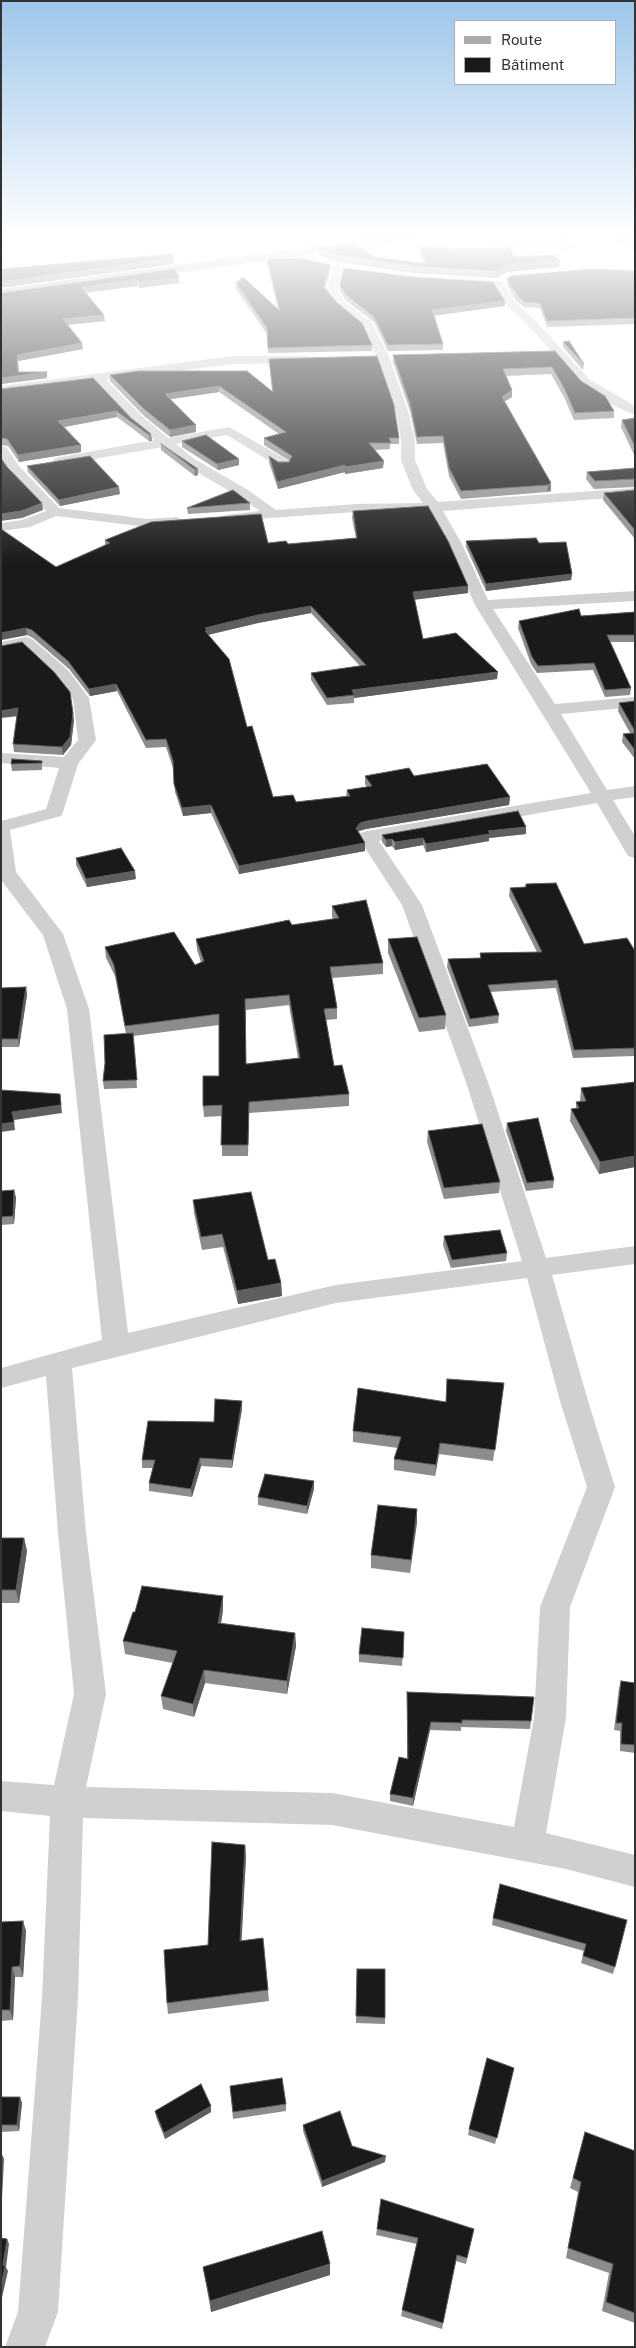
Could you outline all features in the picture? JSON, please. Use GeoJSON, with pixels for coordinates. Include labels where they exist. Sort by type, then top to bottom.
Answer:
{"type":"FeatureCollection","features":[{"type":"Feature","properties":{"kind":"street"},"geometry":{"type":"LineString","coordinates":[[377,345],[402,411],[408,440],[408,460],[420,490],[434,507],[467,566],[483,605],[550,710],[635,852]]}},
{"type":"Feature","properties":{"kind":"street"},"geometry":{"type":"LineString","coordinates":[[552,345],[586,383],[612,400],[635,411]]}},
{"type":"Feature","properties":{"kind":"street"},"geometry":{"type":"LineString","coordinates":[[540,353],[559,352]]}},
{"type":"Feature","properties":{"kind":"street"},"geometry":{"type":"LineString","coordinates":[[1,390],[233,360],[313,358]]}},
{"type":"Feature","properties":{"kind":"street"},"geometry":{"type":"LineString","coordinates":[[96,377],[138,420],[188,461],[243,493],[274,515]]}},
{"type":"Feature","properties":{"kind":"street"},"geometry":{"type":"LineString","coordinates":[[612,400],[635,398]]}},
{"type":"Feature","properties":{"kind":"street"},"geometry":{"type":"LineString","coordinates":[[14,469],[167,444],[229,431],[284,464]]}},
{"type":"Feature","properties":{"kind":"street"},"geometry":{"type":"LineString","coordinates":[[1,450],[14,469],[55,512]]}},
{"type":"Feature","properties":{"kind":"street"},"geometry":{"type":"LineString","coordinates":[[215,519],[356,508],[434,507],[635,492]]}},
{"type":"Feature","properties":{"kind":"street"},"geometry":{"type":"LineString","coordinates":[[1,527],[25,524],[55,512],[147,523],[196,520]]}},
{"type":"Feature","properties":{"kind":"street"},"geometry":{"type":"LineString","coordinates":[[483,605],[635,596]]}},
{"type":"Feature","properties":{"kind":"street"},"geometry":{"type":"LineString","coordinates":[[1,646],[26,642],[62,674],[81,698],[87,740],[69,763],[54,812],[1,829],[6,873],[53,934],[78,1009],[116,1346]]}},
{"type":"Feature","properties":{"kind":"street"},"geometry":{"type":"LineString","coordinates":[[550,710],[635,702]]}},
{"type":"Feature","properties":{"kind":"street"},"geometry":{"type":"LineString","coordinates":[[1,758],[69,763]]}},
{"type":"Feature","properties":{"kind":"street"},"geometry":{"type":"LineString","coordinates":[[527,1845],[550,1718],[555,1607],[600,1487],[537,1267],[478,1085],[412,905],[367,837],[635,791]]}},
{"type":"Feature","properties":{"kind":"street"},"geometry":{"type":"LineString","coordinates":[[1,1378],[116,1346],[336,1294],[635,1255]]}},
{"type":"Feature","properties":{"kind":"street"},"geometry":{"type":"LineString","coordinates":[[25,2347],[38,2312],[60,1998],[66,1802],[90,1694],[72,1532],[58,1362]]}},
{"type":"Feature","properties":{"kind":"street"},"geometry":{"type":"LineString","coordinates":[[1,1796],[66,1802],[332,1809],[566,1852],[635,1872]]}},
{"type":"Feature","properties":{"kind":"building"},"geometry":{"type":"Polygon","coordinates":[[[1,345],[73,345],[17,355],[18,372],[47,372],[1,378],[1,345]]]}},
{"type":"Feature","properties":{"kind":"building"},"geometry":{"type":"Polygon","coordinates":[[[268,345],[372,345],[268,348],[268,345]]]}},
{"type":"Feature","properties":{"kind":"building"},"geometry":{"type":"Polygon","coordinates":[[[565,345],[571,345],[584,364],[565,345]]]}},
{"type":"Feature","properties":{"kind":"building"},"geometry":{"type":"Polygon","coordinates":[[[555,351],[581,381],[605,396],[614,411],[575,413],[552,367],[503,369],[512,390],[502,397],[551,483],[548,485],[461,491],[449,468],[443,436],[417,437],[410,404],[393,355],[555,351]]]}},
{"type":"Feature","properties":{"kind":"building"},"geometry":{"type":"Polygon","coordinates":[[[377,356],[394,405],[399,438],[389,438],[391,443],[369,443],[384,461],[345,467],[345,465],[277,482],[269,456],[278,462],[289,462],[292,456],[264,438],[286,432],[219,386],[165,394],[196,425],[170,430],[144,409],[110,375],[139,371],[247,371],[273,392],[269,359],[377,356]]]}},
{"type":"Feature","properties":{"kind":"building"},"geometry":{"type":"Polygon","coordinates":[[[93,378],[131,418],[151,434],[149,435],[116,411],[58,421],[81,445],[18,455],[7,439],[1,438],[1,389],[93,378]]]}},
{"type":"Feature","properties":{"kind":"building"},"geometry":{"type":"Polygon","coordinates":[[[635,418],[635,447],[622,420],[635,418]]]}},
{"type":"Feature","properties":{"kind":"building"},"geometry":{"type":"Polygon","coordinates":[[[206,435],[239,459],[217,464],[182,441],[206,435]]]}},
{"type":"Feature","properties":{"kind":"building"},"geometry":{"type":"Polygon","coordinates":[[[161,444],[198,469],[194,469],[161,444]]]}},
{"type":"Feature","properties":{"kind":"building"},"geometry":{"type":"Polygon","coordinates":[[[90,456],[119,487],[59,500],[27,466],[90,456]]]}},
{"type":"Feature","properties":{"kind":"building"},"geometry":{"type":"Polygon","coordinates":[[[1,458],[7,467],[42,503],[21,511],[1,514],[1,458]]]}},
{"type":"Feature","properties":{"kind":"building"},"geometry":{"type":"Polygon","coordinates":[[[635,468],[635,479],[595,481],[587,472],[635,468]]]}},
{"type":"Feature","properties":{"kind":"building"},"geometry":{"type":"Polygon","coordinates":[[[233,490],[250,503],[187,508],[233,490]]]}},
{"type":"Feature","properties":{"kind":"building"},"geometry":{"type":"Polygon","coordinates":[[[635,490],[635,530],[604,493],[635,490]]]}},
{"type":"Feature","properties":{"kind":"building"},"geometry":{"type":"Polygon","coordinates":[[[428,506],[448,541],[468,586],[413,592],[423,639],[456,633],[498,672],[352,690],[354,695],[327,698],[311,673],[366,665],[311,606],[258,615],[205,628],[207,630],[205,631],[229,659],[247,727],[252,726],[273,797],[293,795],[296,802],[350,796],[347,790],[372,786],[365,776],[409,768],[414,776],[487,764],[510,797],[360,823],[356,828],[365,843],[239,866],[211,805],[182,808],[174,784],[173,761],[166,739],[146,740],[116,684],[89,689],[68,661],[32,630],[26,628],[1,633],[1,529],[56,567],[110,543],[105,540],[151,522],[261,514],[268,543],[286,541],[288,544],[357,538],[353,511],[428,506]]]}},
{"type":"Feature","properties":{"kind":"building"},"geometry":{"type":"Polygon","coordinates":[[[536,538],[539,543],[566,542],[572,574],[486,584],[466,541],[536,538]]]}},
{"type":"Feature","properties":{"kind":"building"},"geometry":{"type":"Polygon","coordinates":[[[579,609],[581,616],[635,612],[635,635],[607,635],[631,688],[605,690],[594,663],[538,666],[532,657],[519,621],[579,609]]]}},
{"type":"Feature","properties":{"kind":"building"},"geometry":{"type":"Polygon","coordinates":[[[22,642],[54,672],[70,692],[73,713],[70,737],[62,747],[13,744],[18,708],[1,711],[1,646],[22,642]]]}},
{"type":"Feature","properties":{"kind":"building"},"geometry":{"type":"Polygon","coordinates":[[[635,701],[635,731],[619,703],[635,701]]]}},
{"type":"Feature","properties":{"kind":"building"},"geometry":{"type":"Polygon","coordinates":[[[635,733],[635,750],[623,734],[635,733]]]}},
{"type":"Feature","properties":{"kind":"building"},"geometry":{"type":"Polygon","coordinates":[[[12,759],[42,761],[42,763],[11,764],[12,759]]]}},
{"type":"Feature","properties":{"kind":"building"},"geometry":{"type":"Polygon","coordinates":[[[518,811],[526,827],[488,831],[490,834],[426,844],[423,838],[395,842],[392,839],[386,840],[382,835],[518,811]]]}},
{"type":"Feature","properties":{"kind":"building"},"geometry":{"type":"Polygon","coordinates":[[[121,848],[135,871],[86,879],[76,858],[121,848]]]}},
{"type":"Feature","properties":{"kind":"building"},"geometry":{"type":"Polygon","coordinates":[[[556,883],[584,944],[627,938],[635,951],[635,1048],[574,1050],[557,980],[488,985],[499,1015],[470,1019],[448,959],[481,958],[480,953],[542,952],[510,888],[526,887],[526,884],[556,883]]]}},
{"type":"Feature","properties":{"kind":"building"},"geometry":{"type":"Polygon","coordinates":[[[366,900],[383,963],[330,967],[337,1008],[324,1009],[334,1066],[342,1065],[349,1094],[249,1102],[248,1145],[221,1145],[222,1105],[203,1106],[203,1076],[219,1076],[219,1014],[125,1026],[114,965],[105,947],[174,932],[195,965],[204,961],[196,939],[289,920],[292,925],[339,918],[332,906],[366,900]],[[289,995],[245,999],[246,1064],[300,1058],[289,995]]]}},
{"type":"Feature","properties":{"kind":"building"},"geometry":{"type":"Polygon","coordinates":[[[417,937],[446,1015],[419,1018],[388,939],[417,937]]]}},
{"type":"Feature","properties":{"kind":"building"},"geometry":{"type":"Polygon","coordinates":[[[26,987],[18,1039],[1,1039],[1,988],[26,987]]]}},
{"type":"Feature","properties":{"kind":"building"},"geometry":{"type":"Polygon","coordinates":[[[133,1033],[137,1080],[103,1081],[105,1063],[104,1035],[133,1033]]]}},
{"type":"Feature","properties":{"kind":"building"},"geometry":{"type":"Polygon","coordinates":[[[635,1082],[635,1156],[600,1162],[571,1109],[579,1108],[576,1102],[586,1101],[581,1088],[635,1082]]]}},
{"type":"Feature","properties":{"kind":"building"},"geometry":{"type":"Polygon","coordinates":[[[1,1090],[60,1094],[61,1105],[12,1112],[14,1122],[1,1124],[1,1090]]]}},
{"type":"Feature","properties":{"kind":"building"},"geometry":{"type":"Polygon","coordinates":[[[538,1118],[554,1180],[527,1183],[507,1123],[538,1118]]]}},
{"type":"Feature","properties":{"kind":"building"},"geometry":{"type":"Polygon","coordinates":[[[482,1124],[500,1182],[444,1188],[428,1131],[482,1124]]]}},
{"type":"Feature","properties":{"kind":"building"},"geometry":{"type":"Polygon","coordinates":[[[14,1190],[13,1216],[1,1217],[1,1191],[14,1190]]]}},
{"type":"Feature","properties":{"kind":"building"},"geometry":{"type":"Polygon","coordinates":[[[251,1192],[268,1260],[275,1259],[281,1283],[237,1291],[222,1234],[201,1237],[193,1200],[251,1192]]]}},
{"type":"Feature","properties":{"kind":"building"},"geometry":{"type":"Polygon","coordinates":[[[500,1230],[507,1253],[452,1260],[444,1236],[500,1230]]]}},
{"type":"Feature","properties":{"kind":"building"},"geometry":{"type":"Polygon","coordinates":[[[447,1379],[504,1383],[495,1450],[440,1443],[436,1465],[394,1459],[401,1437],[353,1431],[358,1388],[446,1402],[447,1379]]]}},
{"type":"Feature","properties":{"kind":"building"},"geometry":{"type":"Polygon","coordinates":[[[215,1399],[242,1401],[232,1460],[200,1458],[191,1489],[149,1483],[155,1460],[142,1460],[148,1421],[214,1422],[215,1399]]]}},
{"type":"Feature","properties":{"kind":"building"},"geometry":{"type":"Polygon","coordinates":[[[265,1474],[314,1481],[307,1506],[258,1497],[265,1474]]]}},
{"type":"Feature","properties":{"kind":"building"},"geometry":{"type":"Polygon","coordinates":[[[378,1505],[417,1509],[411,1560],[371,1555],[378,1505]]]}},
{"type":"Feature","properties":{"kind":"building"},"geometry":{"type":"Polygon","coordinates":[[[1,1538],[24,1538],[16,1590],[1,1590],[1,1538]]]}},
{"type":"Feature","properties":{"kind":"building"},"geometry":{"type":"Polygon","coordinates":[[[142,1586],[223,1596],[218,1623],[295,1633],[287,1681],[204,1670],[193,1704],[161,1696],[177,1651],[123,1641],[133,1612],[135,1612],[142,1586]]]}},
{"type":"Feature","properties":{"kind":"building"},"geometry":{"type":"Polygon","coordinates":[[[362,1628],[404,1632],[403,1658],[359,1654],[362,1628]]]}},
{"type":"Feature","properties":{"kind":"building"},"geometry":{"type":"Polygon","coordinates":[[[621,1681],[635,1683],[635,1745],[621,1744],[622,1723],[616,1723],[621,1681]]]}},
{"type":"Feature","properties":{"kind":"building"},"geometry":{"type":"Polygon","coordinates":[[[407,1692],[534,1697],[531,1721],[462,1720],[462,1723],[431,1722],[413,1798],[390,1794],[399,1757],[408,1759],[407,1692]]]}},
{"type":"Feature","properties":{"kind":"building"},"geometry":{"type":"Polygon","coordinates":[[[212,1842],[245,1845],[240,1941],[263,1938],[268,1990],[167,2003],[164,1950],[208,1945],[212,1842]]]}},
{"type":"Feature","properties":{"kind":"building"},"geometry":{"type":"Polygon","coordinates":[[[500,1884],[627,1920],[615,1967],[583,1956],[586,1944],[493,1918],[500,1884]]]}},
{"type":"Feature","properties":{"kind":"building"},"geometry":{"type":"Polygon","coordinates":[[[23,1921],[20,1966],[12,1967],[10,2010],[1,2010],[1,1922],[23,1921]]]}},
{"type":"Feature","properties":{"kind":"building"},"geometry":{"type":"Polygon","coordinates":[[[357,1969],[385,1969],[385,2018],[356,2016],[357,1969]]]}},
{"type":"Feature","properties":{"kind":"building"},"geometry":{"type":"Polygon","coordinates":[[[487,2058],[514,2068],[497,2138],[469,2129],[487,2058]]]}},
{"type":"Feature","properties":{"kind":"building"},"geometry":{"type":"Polygon","coordinates":[[[282,2078],[286,2104],[233,2112],[230,2086],[282,2078]]]}},
{"type":"Feature","properties":{"kind":"building"},"geometry":{"type":"Polygon","coordinates":[[[201,2084],[211,2106],[164,2133],[155,2111],[201,2084]]]}},
{"type":"Feature","properties":{"kind":"building"},"geometry":{"type":"Polygon","coordinates":[[[1,2097],[20,2097],[17,2125],[1,2125],[1,2097]]]}},
{"type":"Feature","properties":{"kind":"building"},"geometry":{"type":"Polygon","coordinates":[[[340,2111],[352,2146],[386,2156],[322,2181],[303,2125],[340,2111]]]}},
{"type":"Feature","properties":{"kind":"building"},"geometry":{"type":"Polygon","coordinates":[[[585,2132],[635,2151],[635,2313],[606,2302],[613,2264],[568,2248],[581,2182],[573,2178],[585,2132]]]}},
{"type":"Feature","properties":{"kind":"building"},"geometry":{"type":"Polygon","coordinates":[[[381,2199],[474,2229],[467,2258],[457,2255],[443,2323],[402,2310],[418,2238],[377,2229],[381,2199]]]}},
{"type":"Feature","properties":{"kind":"building"},"geometry":{"type":"Polygon","coordinates":[[[322,2231],[330,2264],[210,2301],[203,2267],[322,2231]]]}},
{"type":"Feature","properties":{"kind":"building"},"geometry":{"type":"Polygon","coordinates":[[[1,2238],[7,2239],[1,2286],[1,2238]]]}}]}
